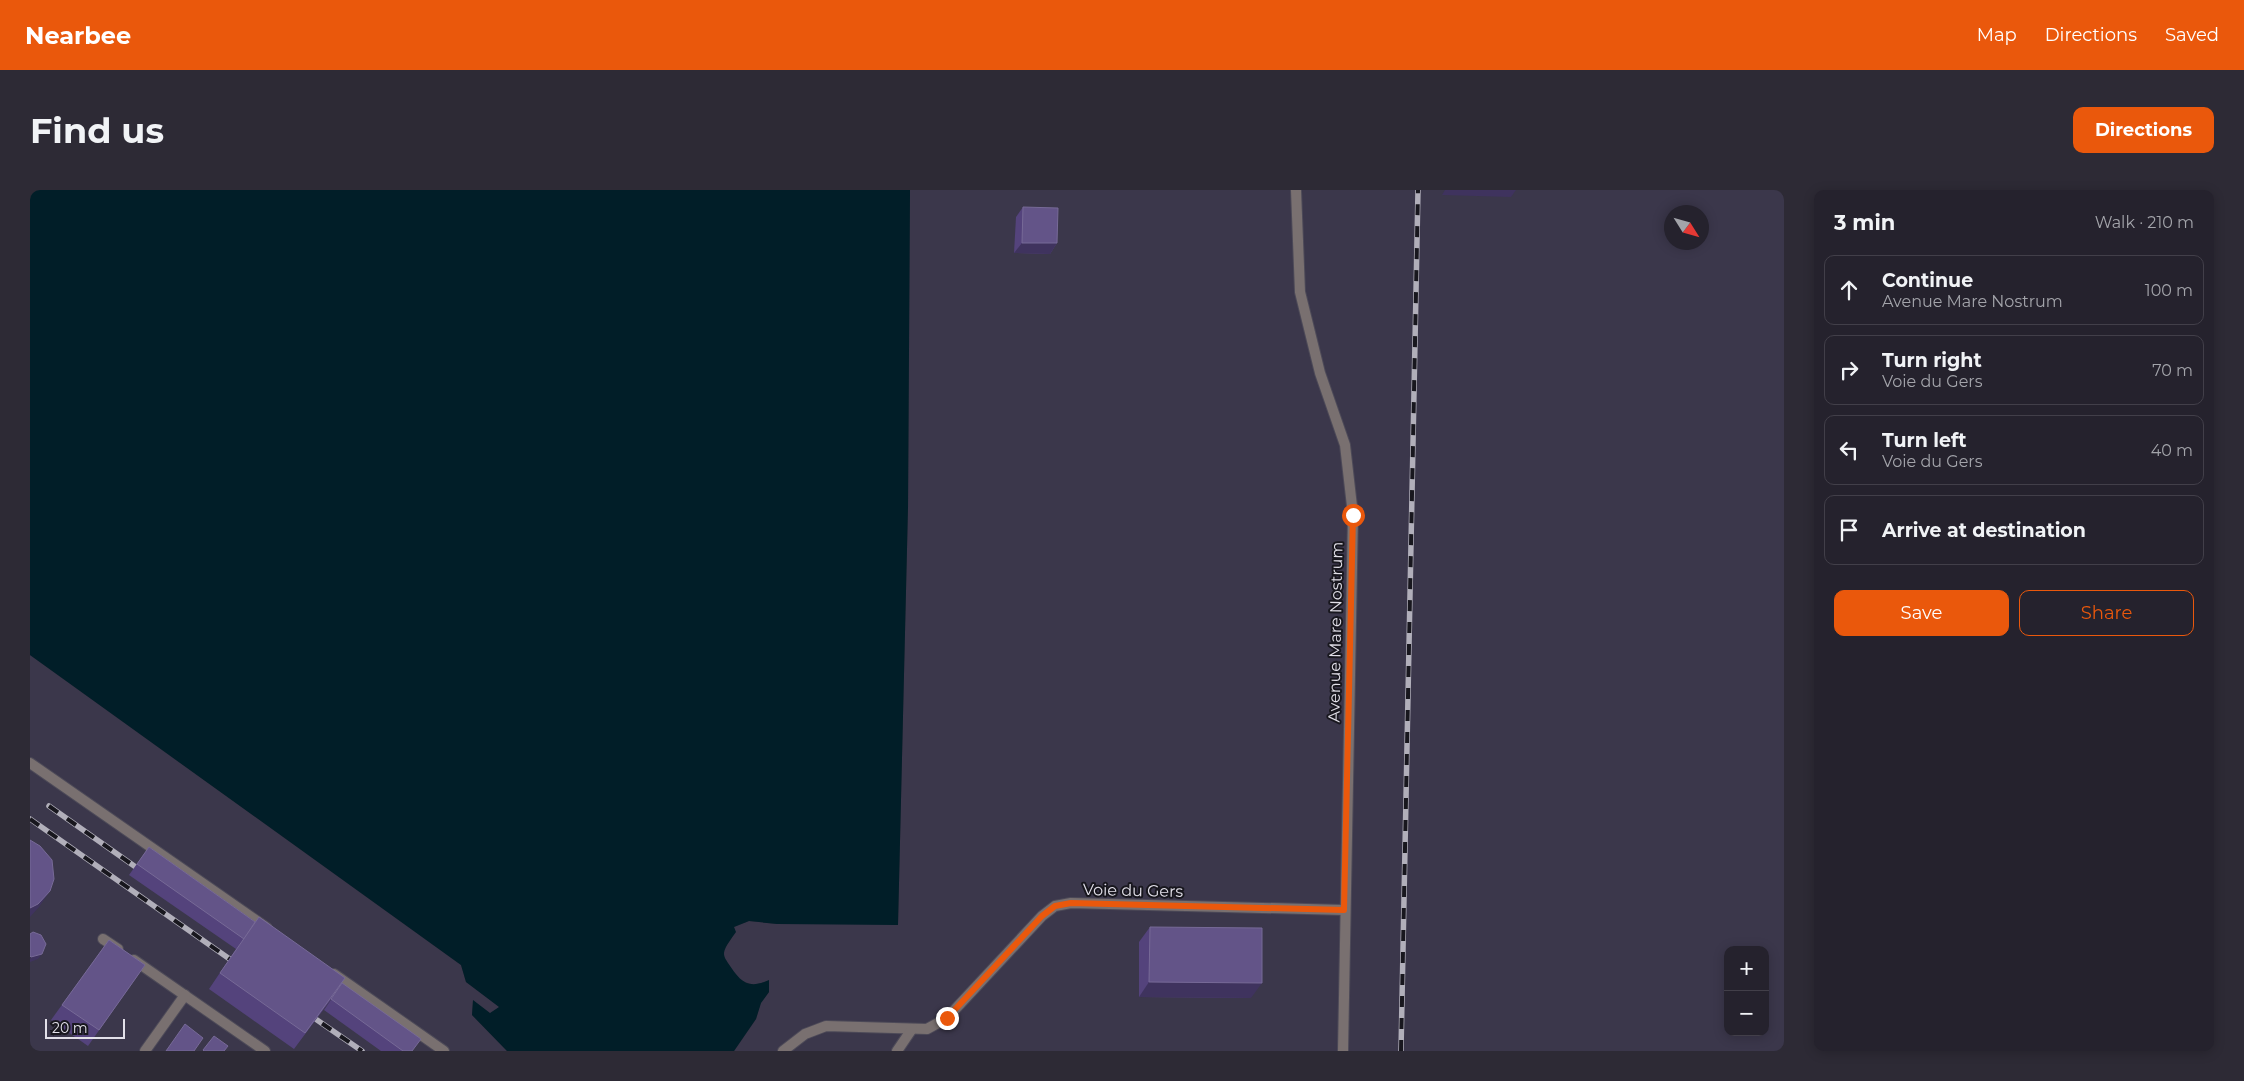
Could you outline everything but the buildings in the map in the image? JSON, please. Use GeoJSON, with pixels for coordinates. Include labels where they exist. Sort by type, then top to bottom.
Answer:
{"type":"FeatureCollection","features":[{"type":"Feature","properties":{"kind":"street","name":"Avenue Mare Nostrum"},"geometry":{"type":"LineString","coordinates":[[1296,190],[1300,292],[1320,373],[1345,445],[1353,515],[1342,1051]]}},
{"type":"Feature","properties":{"kind":"street"},"geometry":{"type":"LineString","coordinates":[[30,763],[274,932]]}},
{"type":"Feature","properties":{"kind":"street","name":"Voie du Gers"},"geometry":{"type":"LineString","coordinates":[[783,1051],[805,1034],[826,1026],[927,1029],[947,1018],[1042,916],[1055,906],[1071,903],[1344,910]]}},
{"type":"Feature","properties":{"kind":"street"},"geometry":{"type":"LineString","coordinates":[[102,939],[265,1051]]}},
{"type":"Feature","properties":{"kind":"street"},"geometry":{"type":"LineString","coordinates":[[322,966],[444,1051]]}},
{"type":"Feature","properties":{"kind":"street"},"geometry":{"type":"LineString","coordinates":[[145,1051],[184,995]]}},
{"type":"Feature","properties":{"kind":"street"},"geometry":{"type":"LineString","coordinates":[[897,1051],[912,1029]]}},
{"type":"Feature","properties":{"kind":"shaded area"},"geometry":{"type":"Polygon","coordinates":[[[910,190],[1784,190],[1784,1051],[734,1051],[756,1019],[761,1002],[769,992],[769,981],[754,985],[742,981],[736,977],[724,959],[724,950],[735,932],[734,927],[749,921],[777,924],[898,924],[908,507],[910,190]]]}},
{"type":"Feature","properties":{"kind":"shaded area"},"geometry":{"type":"Polygon","coordinates":[[[30,655],[461,965],[466,982],[500,1007],[490,1014],[473,1001],[472,1015],[507,1051],[30,1051],[30,655]]]}},
{"type":"Feature","properties":{"kind":"water"},"geometry":{"type":"Polygon","coordinates":[[[30,190],[910,190],[908,507],[898,925],[777,924],[749,921],[734,927],[736,932],[726,948],[725,958],[736,975],[745,982],[755,984],[769,980],[769,992],[761,1003],[756,1019],[734,1051],[507,1051],[472,1015],[473,1000],[490,1013],[499,1007],[466,982],[461,965],[30,655],[30,190]]]}},
{"type":"Feature","properties":{"kind":"railway"},"geometry":{"type":"LineString","coordinates":[[1401,1051],[1418,190]]}},
{"type":"Feature","properties":{"kind":"railway"},"geometry":{"type":"LineString","coordinates":[[49,806],[147,875]]}},
{"type":"Feature","properties":{"kind":"railway"},"geometry":{"type":"LineString","coordinates":[[30,819],[241,967]]}},
{"type":"Feature","properties":{"kind":"railway"},"geometry":{"type":"LineString","coordinates":[[304,1011],[362,1051]]}},
{"type":"Feature","properties":{"kind":"route"},"geometry":{"type":"LineString","coordinates":[[947,1018],[1042,916],[1055,906],[1071,903],[1344,910],[1353,515]]}}]}
